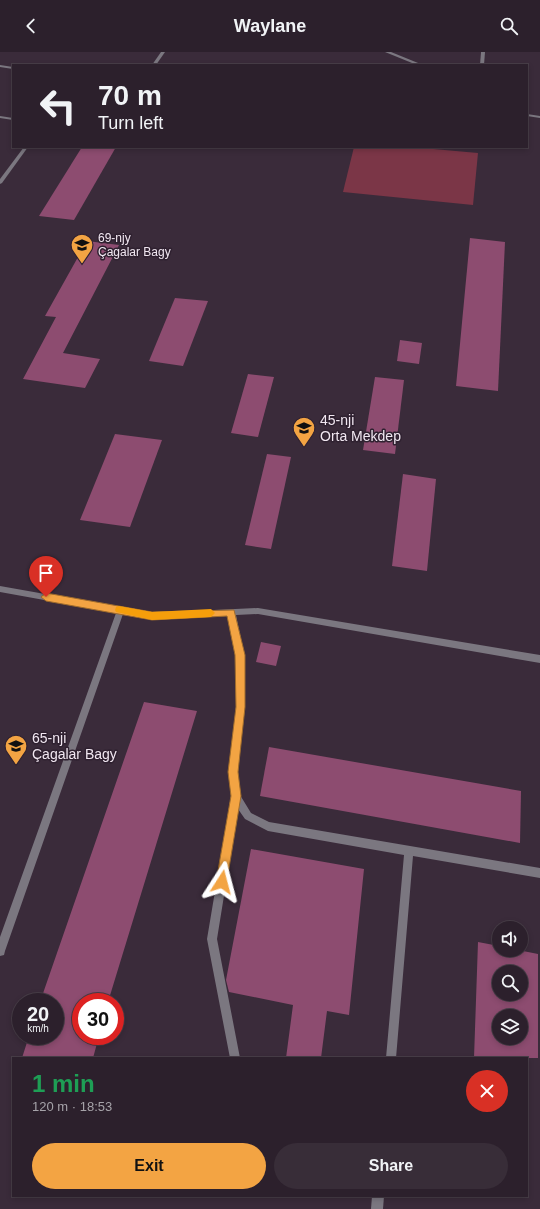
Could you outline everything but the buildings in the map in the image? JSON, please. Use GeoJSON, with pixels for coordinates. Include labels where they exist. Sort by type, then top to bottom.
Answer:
{"type":"FeatureCollection","features":[{"type":"Feature","properties":{"kind":"street"},"geometry":{"type":"LineString","coordinates":[[155,64],[163,52]]}},
{"type":"Feature","properties":{"kind":"street"},"geometry":{"type":"LineString","coordinates":[[387,52],[418,64]]}},
{"type":"Feature","properties":{"kind":"street"},"geometry":{"type":"LineString","coordinates":[[477,52],[483,52],[482,64]]}},
{"type":"Feature","properties":{"kind":"street"},"geometry":{"type":"LineString","coordinates":[[0,66],[12,68]]}},
{"type":"Feature","properties":{"kind":"street"},"geometry":{"type":"LineString","coordinates":[[528,115],[540,117]]}},
{"type":"Feature","properties":{"kind":"street"},"geometry":{"type":"LineString","coordinates":[[0,117],[12,119]]}},
{"type":"Feature","properties":{"kind":"street"},"geometry":{"type":"LineString","coordinates":[[0,182],[25,148]]}},
{"type":"Feature","properties":{"kind":"street"},"geometry":{"type":"LineString","coordinates":[[0,589],[152,616],[258,611],[540,659]]}},
{"type":"Feature","properties":{"kind":"street"},"geometry":{"type":"LineString","coordinates":[[0,951],[122,610]]}},
{"type":"Feature","properties":{"kind":"street"},"geometry":{"type":"LineString","coordinates":[[231,612],[240,655],[240,707],[233,772],[236,796],[212,939],[235,1057]]}},
{"type":"Feature","properties":{"kind":"street"},"geometry":{"type":"LineString","coordinates":[[236,796],[248,816],[268,826],[540,873]]}},
{"type":"Feature","properties":{"kind":"street"},"geometry":{"type":"LineString","coordinates":[[390,1057],[409,851]]}},
{"type":"Feature","properties":{"kind":"street"},"geometry":{"type":"LineString","coordinates":[[377,1209],[378,1197]]}},
{"type":"Feature","properties":{"kind":"shaded area"},"geometry":{"type":"Polygon","coordinates":[[[354,148],[422,148],[478,153],[473,205],[343,192],[354,148]]]}},
{"type":"Feature","properties":{"kind":"slow traffic"},"geometry":{"type":"LineString","coordinates":[[119,610],[152,616],[211,613]]}},
{"type":"Feature","properties":{"kind":"place","name":"69-njy Çagalar Bagy"},"geometry":{"type":"Point","coordinates":[82,264]}},
{"type":"Feature","properties":{"kind":"place","name":"45-nji Orta Mekdep"},"geometry":{"type":"Point","coordinates":[304,448]}},
{"type":"Feature","properties":{"kind":"place","name":"65-nji Çagalar Bagy"},"geometry":{"type":"Point","coordinates":[16,766]}},
{"type":"Feature","properties":{"kind":"route"},"geometry":{"type":"LineString","coordinates":[[46,597],[152,616],[231,612],[240,655],[240,707],[233,772],[236,796],[222,882]]}}]}
